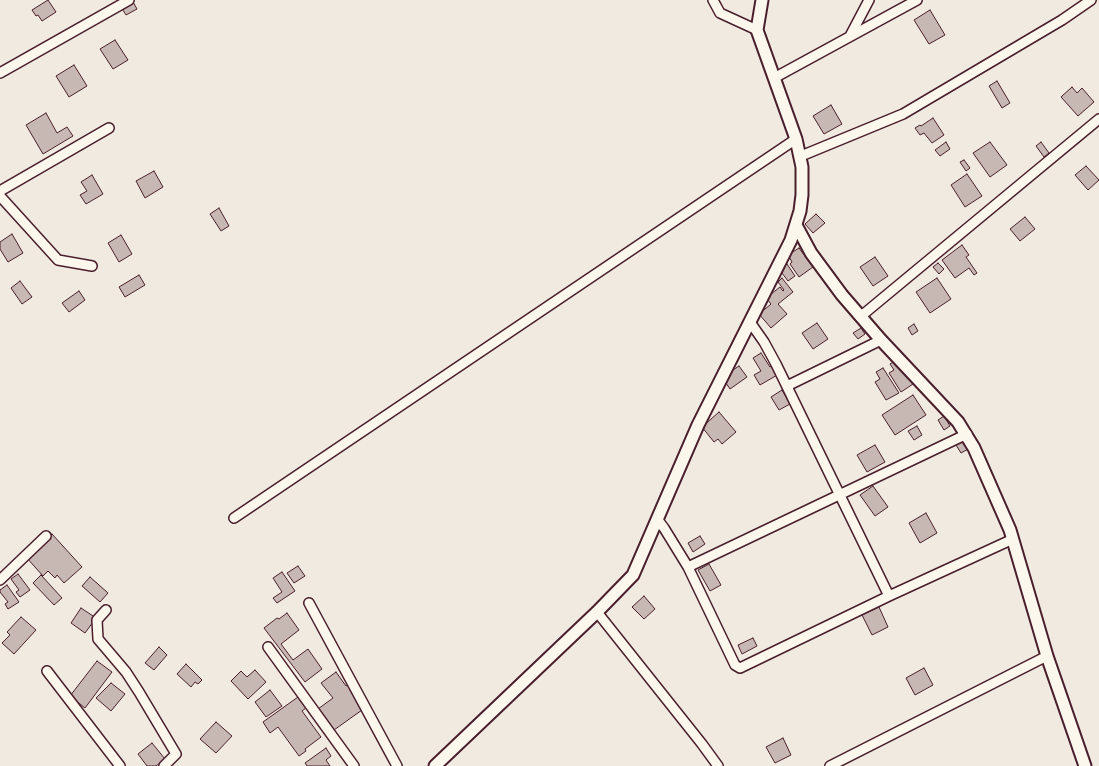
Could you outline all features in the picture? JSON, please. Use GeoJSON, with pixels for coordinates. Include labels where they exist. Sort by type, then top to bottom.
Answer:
{"type":"FeatureCollection","features":[{"type":"Feature","properties":{"kind":"street"},"geometry":{"type":"LineString","coordinates":[[0,73],[129,0]]}},
{"type":"Feature","properties":{"kind":"street"},"geometry":{"type":"LineString","coordinates":[[712,0],[720,12],[757,30]]}},
{"type":"Feature","properties":{"kind":"street"},"geometry":{"type":"LineString","coordinates":[[435,766],[633,575],[698,425],[785,254],[796,226],[802,195],[801,156],[757,30],[762,0]]}},
{"type":"Feature","properties":{"kind":"street"},"geometry":{"type":"LineString","coordinates":[[850,36],[869,0]]}},
{"type":"Feature","properties":{"kind":"street"},"geometry":{"type":"LineString","coordinates":[[774,78],[917,0]]}},
{"type":"Feature","properties":{"kind":"street"},"geometry":{"type":"LineString","coordinates":[[801,156],[903,114],[1062,20],[1091,0]]}},
{"type":"Feature","properties":{"kind":"street"},"geometry":{"type":"LineString","coordinates":[[860,317],[1099,119]]}},
{"type":"Feature","properties":{"kind":"street"},"geometry":{"type":"LineString","coordinates":[[0,191],[109,128]]}},
{"type":"Feature","properties":{"kind":"street"},"geometry":{"type":"LineString","coordinates":[[234,518],[796,139]]}},
{"type":"Feature","properties":{"kind":"street"},"geometry":{"type":"LineString","coordinates":[[0,196],[58,260],[92,266]]}},
{"type":"Feature","properties":{"kind":"street"},"geometry":{"type":"LineString","coordinates":[[796,226],[819,264],[842,295],[881,340],[948,411],[966,434],[981,462],[1013,539],[1047,656],[1085,766]]}},
{"type":"Feature","properties":{"kind":"street"},"geometry":{"type":"LineString","coordinates":[[750,322],[770,353],[787,386],[889,596]]}},
{"type":"Feature","properties":{"kind":"street"},"geometry":{"type":"LineString","coordinates":[[787,386],[881,340]]}},
{"type":"Feature","properties":{"kind":"street"},"geometry":{"type":"LineString","coordinates":[[688,567],[966,434]]}},
{"type":"Feature","properties":{"kind":"street"},"geometry":{"type":"LineString","coordinates":[[658,520],[670,536],[688,567],[735,666],[740,668],[1013,539]]}},
{"type":"Feature","properties":{"kind":"street"},"geometry":{"type":"LineString","coordinates":[[0,580],[46,536]]}},
{"type":"Feature","properties":{"kind":"street"},"geometry":{"type":"LineString","coordinates":[[310,603],[397,766]]}},
{"type":"Feature","properties":{"kind":"street"},"geometry":{"type":"LineString","coordinates":[[106,610],[98,620],[98,639],[126,672],[176,754],[164,766]]}},
{"type":"Feature","properties":{"kind":"street"},"geometry":{"type":"LineString","coordinates":[[596,612],[718,766]]}},
{"type":"Feature","properties":{"kind":"street"},"geometry":{"type":"LineString","coordinates":[[268,647],[354,766]]}},
{"type":"Feature","properties":{"kind":"street"},"geometry":{"type":"LineString","coordinates":[[830,766],[1047,656]]}},
{"type":"Feature","properties":{"kind":"street"},"geometry":{"type":"LineString","coordinates":[[47,671],[120,766]]}},
{"type":"Feature","properties":{"kind":"building"},"geometry":{"type":"Polygon","coordinates":[[[48,0],[56,12],[42,21],[32,10],[48,0]]]}},
{"type":"Feature","properties":{"kind":"building"},"geometry":{"type":"Polygon","coordinates":[[[132,0],[137,9],[126,15],[121,7],[132,0]]]}},
{"type":"Feature","properties":{"kind":"building"},"geometry":{"type":"Polygon","coordinates":[[[930,10],[945,35],[929,44],[914,20],[930,10]]]}},
{"type":"Feature","properties":{"kind":"building"},"geometry":{"type":"Polygon","coordinates":[[[115,40],[128,60],[113,69],[100,49],[115,40]]]}},
{"type":"Feature","properties":{"kind":"building"},"geometry":{"type":"Polygon","coordinates":[[[74,65],[87,86],[69,97],[56,76],[74,65]]]}},
{"type":"Feature","properties":{"kind":"building"},"geometry":{"type":"Polygon","coordinates":[[[997,81],[1010,103],[1002,108],[989,86],[997,81]]]}},
{"type":"Feature","properties":{"kind":"building"},"geometry":{"type":"Polygon","coordinates":[[[1072,87],[1077,93],[1082,88],[1094,102],[1078,116],[1061,97],[1072,87]]]}},
{"type":"Feature","properties":{"kind":"building"},"geometry":{"type":"Polygon","coordinates":[[[831,105],[842,124],[824,134],[813,116],[831,105]]]}},
{"type":"Feature","properties":{"kind":"building"},"geometry":{"type":"Polygon","coordinates":[[[46,113],[57,133],[67,127],[73,136],[43,154],[26,125],[46,113]]]}},
{"type":"Feature","properties":{"kind":"building"},"geometry":{"type":"Polygon","coordinates":[[[933,118],[944,135],[932,143],[924,133],[920,135],[915,128],[933,118]]]}},
{"type":"Feature","properties":{"kind":"building"},"geometry":{"type":"Polygon","coordinates":[[[946,142],[950,149],[940,156],[935,150],[946,142]]]}},
{"type":"Feature","properties":{"kind":"building"},"geometry":{"type":"Polygon","coordinates":[[[990,142],[1007,165],[990,177],[973,153],[990,142]]]}},
{"type":"Feature","properties":{"kind":"building"},"geometry":{"type":"Polygon","coordinates":[[[1041,142],[1049,153],[1044,157],[1036,146],[1041,142]]]}},
{"type":"Feature","properties":{"kind":"building"},"geometry":{"type":"Polygon","coordinates":[[[964,160],[970,168],[966,171],[960,162],[964,160]]]}},
{"type":"Feature","properties":{"kind":"building"},"geometry":{"type":"Polygon","coordinates":[[[1086,166],[1099,180],[1088,190],[1075,175],[1086,166]]]}},
{"type":"Feature","properties":{"kind":"building"},"geometry":{"type":"Polygon","coordinates":[[[154,171],[163,187],[145,198],[136,181],[154,171]]]}},
{"type":"Feature","properties":{"kind":"building"},"geometry":{"type":"Polygon","coordinates":[[[967,174],[982,196],[965,207],[951,185],[967,174]]]}},
{"type":"Feature","properties":{"kind":"building"},"geometry":{"type":"Polygon","coordinates":[[[92,175],[103,194],[86,204],[80,195],[87,191],[81,182],[92,175]]]}},
{"type":"Feature","properties":{"kind":"building"},"geometry":{"type":"Polygon","coordinates":[[[219,208],[229,226],[221,231],[210,214],[219,208]]]}},
{"type":"Feature","properties":{"kind":"building"},"geometry":{"type":"Polygon","coordinates":[[[816,214],[825,223],[813,233],[805,224],[816,214]]]}},
{"type":"Feature","properties":{"kind":"building"},"geometry":{"type":"Polygon","coordinates":[[[1025,217],[1035,229],[1020,241],[1010,229],[1025,217]]]}},
{"type":"Feature","properties":{"kind":"building"},"geometry":{"type":"Polygon","coordinates":[[[12,234],[23,253],[8,262],[0,249],[0,242],[12,234]]]}},
{"type":"Feature","properties":{"kind":"building"},"geometry":{"type":"Polygon","coordinates":[[[121,235],[132,254],[119,262],[108,243],[121,235]]]}},
{"type":"Feature","properties":{"kind":"building"},"geometry":{"type":"Polygon","coordinates":[[[962,245],[969,255],[966,257],[977,273],[974,275],[969,268],[955,278],[942,260],[962,245]]]}},
{"type":"Feature","properties":{"kind":"building"},"geometry":{"type":"Polygon","coordinates":[[[799,248],[813,267],[799,277],[790,264],[792,262],[788,255],[799,248]]]}},
{"type":"Feature","properties":{"kind":"building"},"geometry":{"type":"Polygon","coordinates":[[[875,257],[888,276],[873,286],[860,267],[875,257]]]}},
{"type":"Feature","properties":{"kind":"building"},"geometry":{"type":"Polygon","coordinates":[[[938,263],[944,269],[939,274],[933,267],[938,263]]]}},
{"type":"Feature","properties":{"kind":"building"},"geometry":{"type":"Polygon","coordinates":[[[787,264],[795,276],[788,281],[779,269],[787,264]]]}},
{"type":"Feature","properties":{"kind":"building"},"geometry":{"type":"Polygon","coordinates":[[[139,275],[145,285],[125,297],[119,287],[139,275]]]}},
{"type":"Feature","properties":{"kind":"building"},"geometry":{"type":"Polygon","coordinates":[[[782,278],[793,292],[778,304],[787,314],[771,328],[759,314],[771,304],[766,298],[780,287],[784,290],[778,282],[782,278]]]}},
{"type":"Feature","properties":{"kind":"building"},"geometry":{"type":"Polygon","coordinates":[[[937,278],[951,299],[930,313],[916,292],[937,278]]]}},
{"type":"Feature","properties":{"kind":"building"},"geometry":{"type":"Polygon","coordinates":[[[20,281],[32,297],[22,304],[11,288],[20,281]]]}},
{"type":"Feature","properties":{"kind":"building"},"geometry":{"type":"Polygon","coordinates":[[[79,291],[85,300],[69,312],[62,303],[79,291]]]}},
{"type":"Feature","properties":{"kind":"building"},"geometry":{"type":"Polygon","coordinates":[[[817,323],[828,339],[813,349],[802,333],[817,323]]]}},
{"type":"Feature","properties":{"kind":"building"},"geometry":{"type":"Polygon","coordinates":[[[914,324],[918,331],[912,335],[908,328],[914,324]]]}},
{"type":"Feature","properties":{"kind":"building"},"geometry":{"type":"Polygon","coordinates":[[[861,328],[865,334],[858,339],[853,333],[861,328]]]}},
{"type":"Feature","properties":{"kind":"building"},"geometry":{"type":"Polygon","coordinates":[[[761,353],[770,367],[773,365],[779,374],[760,385],[754,375],[761,371],[753,358],[761,353]]]}},
{"type":"Feature","properties":{"kind":"building"},"geometry":{"type":"Polygon","coordinates":[[[898,359],[913,384],[901,392],[889,373],[894,370],[890,364],[898,359]]]}},
{"type":"Feature","properties":{"kind":"building"},"geometry":{"type":"Polygon","coordinates":[[[739,366],[747,377],[730,389],[722,377],[739,366]]]}},
{"type":"Feature","properties":{"kind":"building"},"geometry":{"type":"Polygon","coordinates":[[[883,368],[899,393],[886,400],[875,382],[880,379],[876,372],[883,368]]]}},
{"type":"Feature","properties":{"kind":"building"},"geometry":{"type":"Polygon","coordinates":[[[782,390],[790,404],[779,410],[771,397],[782,390]]]}},
{"type":"Feature","properties":{"kind":"building"},"geometry":{"type":"Polygon","coordinates":[[[913,395],[926,415],[895,435],[882,415],[913,395]]]}},
{"type":"Feature","properties":{"kind":"building"},"geometry":{"type":"Polygon","coordinates":[[[719,412],[736,432],[722,444],[718,439],[714,442],[702,427],[719,412]]]}},
{"type":"Feature","properties":{"kind":"building"},"geometry":{"type":"Polygon","coordinates":[[[944,416],[950,426],[944,430],[938,420],[944,416]]]}},
{"type":"Feature","properties":{"kind":"building"},"geometry":{"type":"Polygon","coordinates":[[[917,426],[922,435],[914,440],[908,431],[917,426]]]}},
{"type":"Feature","properties":{"kind":"building"},"geometry":{"type":"Polygon","coordinates":[[[966,440],[970,448],[961,453],[956,445],[966,440]]]}},
{"type":"Feature","properties":{"kind":"building"},"geometry":{"type":"Polygon","coordinates":[[[875,445],[885,462],[867,472],[857,455],[875,445]]]}},
{"type":"Feature","properties":{"kind":"building"},"geometry":{"type":"Polygon","coordinates":[[[873,486],[888,507],[875,516],[860,495],[873,486]]]}},
{"type":"Feature","properties":{"kind":"building"},"geometry":{"type":"Polygon","coordinates":[[[926,513],[937,533],[920,543],[909,523],[926,513]]]}},
{"type":"Feature","properties":{"kind":"building"},"geometry":{"type":"Polygon","coordinates":[[[52,534],[82,567],[64,583],[57,575],[55,578],[48,571],[43,576],[26,557],[52,534]]]}},
{"type":"Feature","properties":{"kind":"building"},"geometry":{"type":"Polygon","coordinates":[[[700,536],[705,544],[693,552],[688,543],[700,536]]]}},
{"type":"Feature","properties":{"kind":"building"},"geometry":{"type":"Polygon","coordinates":[[[709,564],[721,585],[710,591],[698,570],[709,564]]]}},
{"type":"Feature","properties":{"kind":"building"},"geometry":{"type":"Polygon","coordinates":[[[298,566],[305,576],[294,583],[287,573],[298,566]]]}},
{"type":"Feature","properties":{"kind":"building"},"geometry":{"type":"Polygon","coordinates":[[[282,572],[295,591],[277,603],[273,598],[282,592],[273,578],[282,572]]]}},
{"type":"Feature","properties":{"kind":"building"},"geometry":{"type":"Polygon","coordinates":[[[18,574],[30,590],[20,597],[16,592],[19,590],[11,579],[18,574]]]}},
{"type":"Feature","properties":{"kind":"building"},"geometry":{"type":"Polygon","coordinates":[[[41,575],[62,598],[54,605],[33,583],[41,575]]]}},
{"type":"Feature","properties":{"kind":"building"},"geometry":{"type":"Polygon","coordinates":[[[90,577],[108,593],[100,602],[82,586],[90,577]]]}},
{"type":"Feature","properties":{"kind":"building"},"geometry":{"type":"Polygon","coordinates":[[[7,585],[19,602],[8,609],[5,604],[8,602],[0,592],[7,585]]]}},
{"type":"Feature","properties":{"kind":"building"},"geometry":{"type":"Polygon","coordinates":[[[644,596],[655,609],[644,619],[632,607],[644,596]]]}},
{"type":"Feature","properties":{"kind":"building"},"geometry":{"type":"Polygon","coordinates":[[[879,607],[888,627],[872,635],[862,615],[879,607]]]}},
{"type":"Feature","properties":{"kind":"building"},"geometry":{"type":"Polygon","coordinates":[[[81,608],[96,618],[85,633],[71,623],[81,608]]]}},
{"type":"Feature","properties":{"kind":"building"},"geometry":{"type":"Polygon","coordinates":[[[287,613],[299,630],[281,644],[293,660],[308,649],[322,669],[305,682],[264,628],[287,613]]]}},
{"type":"Feature","properties":{"kind":"building"},"geometry":{"type":"Polygon","coordinates":[[[21,617],[36,630],[14,654],[2,643],[10,635],[7,632],[21,617]]]}},
{"type":"Feature","properties":{"kind":"building"},"geometry":{"type":"Polygon","coordinates":[[[753,638],[757,646],[742,654],[738,645],[753,638]]]}},
{"type":"Feature","properties":{"kind":"building"},"geometry":{"type":"Polygon","coordinates":[[[159,647],[167,655],[154,670],[145,663],[159,647]]]}},
{"type":"Feature","properties":{"kind":"building"},"geometry":{"type":"Polygon","coordinates":[[[97,661],[112,672],[85,708],[70,696],[97,661]]]}},
{"type":"Feature","properties":{"kind":"building"},"geometry":{"type":"Polygon","coordinates":[[[186,664],[202,680],[198,684],[195,682],[191,687],[177,674],[186,664]]]}},
{"type":"Feature","properties":{"kind":"building"},"geometry":{"type":"Polygon","coordinates":[[[924,668],[933,685],[915,695],[906,678],[924,668]]]}},
{"type":"Feature","properties":{"kind":"building"},"geometry":{"type":"Polygon","coordinates":[[[255,670],[266,682],[248,699],[231,681],[241,671],[247,677],[255,670]]]}},
{"type":"Feature","properties":{"kind":"building"},"geometry":{"type":"Polygon","coordinates":[[[336,672],[346,686],[348,685],[362,710],[334,730],[318,709],[333,698],[321,683],[336,672]]]}},
{"type":"Feature","properties":{"kind":"building"},"geometry":{"type":"Polygon","coordinates":[[[111,683],[125,694],[111,711],[96,698],[111,683]]]}},
{"type":"Feature","properties":{"kind":"building"},"geometry":{"type":"Polygon","coordinates":[[[270,690],[282,706],[266,717],[255,702],[270,690]]]}},
{"type":"Feature","properties":{"kind":"building"},"geometry":{"type":"Polygon","coordinates":[[[298,697],[306,708],[302,711],[321,737],[299,756],[278,727],[270,733],[263,722],[298,697]]]}},
{"type":"Feature","properties":{"kind":"building"},"geometry":{"type":"Polygon","coordinates":[[[216,722],[232,736],[216,753],[200,739],[216,722]]]}},
{"type":"Feature","properties":{"kind":"building"},"geometry":{"type":"Polygon","coordinates":[[[783,738],[791,755],[775,763],[766,747],[783,738]]]}},
{"type":"Feature","properties":{"kind":"building"},"geometry":{"type":"Polygon","coordinates":[[[152,743],[165,759],[156,766],[147,766],[138,754],[152,743]]]}},
{"type":"Feature","properties":{"kind":"building"},"geometry":{"type":"Polygon","coordinates":[[[326,748],[331,756],[326,760],[330,766],[307,766],[305,763],[326,748]]]}}]}
